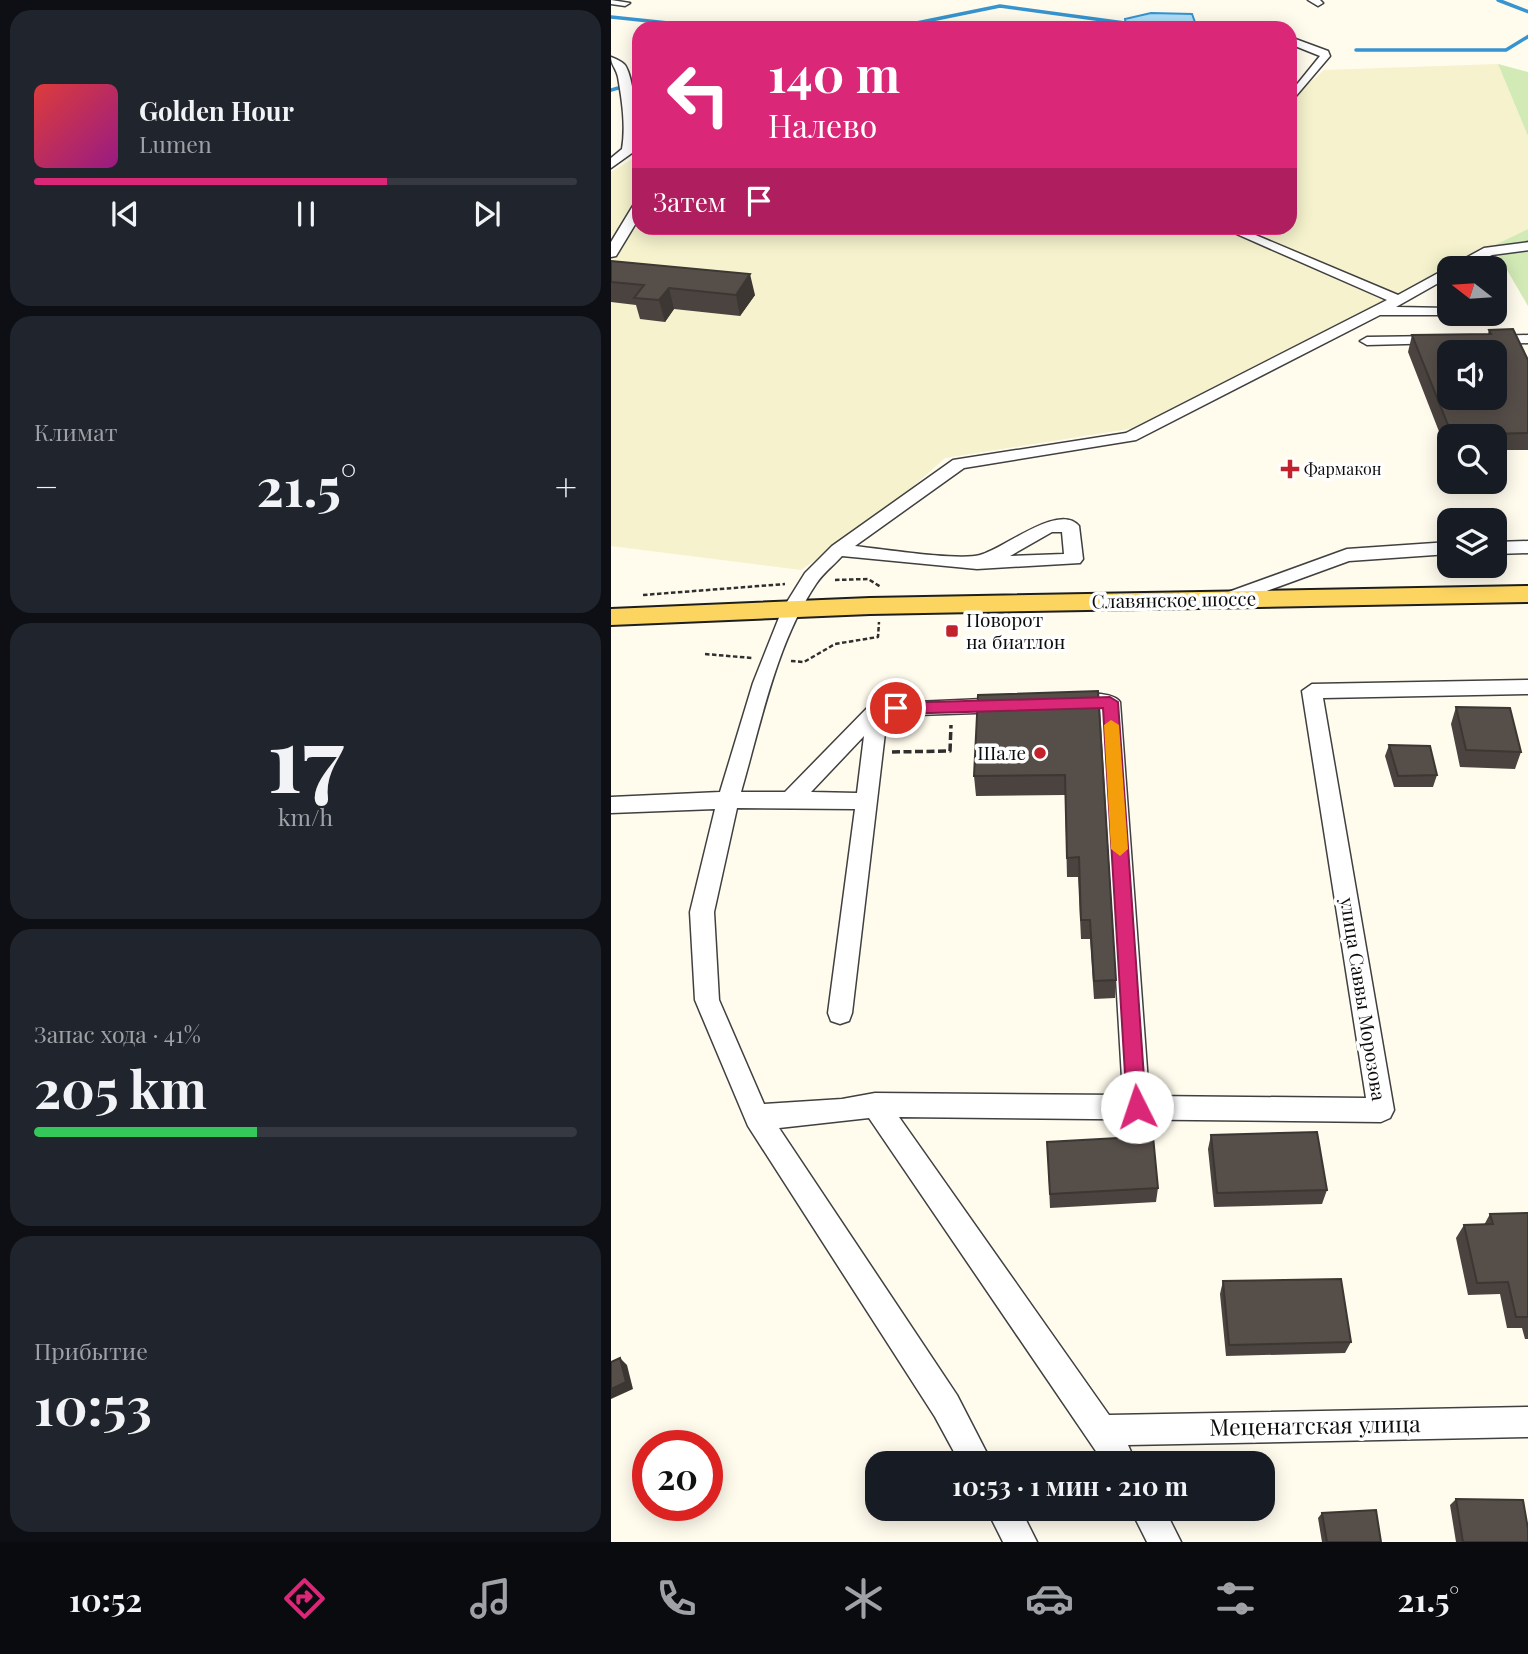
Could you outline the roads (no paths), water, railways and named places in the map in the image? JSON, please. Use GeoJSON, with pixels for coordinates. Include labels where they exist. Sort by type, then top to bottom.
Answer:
{"type":"FeatureCollection","features":[{"type":"Feature","properties":{"kind":"main road","name":"Славянское шоссе"},"geometry":{"type":"LineString","coordinates":[[611,617],[1227,599],[1528,594]]}},
{"type":"Feature","properties":{"kind":"street"},"geometry":{"type":"LineString","coordinates":[[611,1],[625,3]]}},
{"type":"Feature","properties":{"kind":"street"},"geometry":{"type":"LineString","coordinates":[[1297,43],[1324,53],[1325,56],[1297,91]]}},
{"type":"Feature","properties":{"kind":"street"},"geometry":{"type":"LineString","coordinates":[[611,61],[619,65],[623,73],[632,141]]}},
{"type":"Feature","properties":{"kind":"street"},"geometry":{"type":"LineString","coordinates":[[611,164],[632,150]]}},
{"type":"Feature","properties":{"kind":"street"},"geometry":{"type":"LineString","coordinates":[[611,253],[632,218]]}},
{"type":"Feature","properties":{"kind":"street"},"geometry":{"type":"LineString","coordinates":[[1246,235],[1399,300]]}},
{"type":"Feature","properties":{"kind":"street"},"geometry":{"type":"LineString","coordinates":[[1479,256],[1489,251],[1528,246]]}},
{"type":"Feature","properties":{"kind":"street"},"geometry":{"type":"LineString","coordinates":[[970,1451],[946,1406],[756,1117],[707,1000],[702,912],[728,800],[763,683],[791,610],[811,577],[838,550],[959,464],[1130,437],[1437,278]]}},
{"type":"Feature","properties":{"kind":"street"},"geometry":{"type":"LineString","coordinates":[[1377,311],[1437,312]]}},
{"type":"Feature","properties":{"kind":"street"},"geometry":{"type":"LineString","coordinates":[[1474,340],[1528,339]]}},
{"type":"Feature","properties":{"kind":"street"},"geometry":{"type":"LineString","coordinates":[[1367,341],[1437,340]]}},
{"type":"Feature","properties":{"kind":"street"},"geometry":{"type":"LineString","coordinates":[[838,550],[948,563],[977,563],[1074,559],[1070,526],[1048,526],[1012,549],[977,563]]}},
{"type":"Feature","properties":{"kind":"street"},"geometry":{"type":"LineString","coordinates":[[1507,548],[1528,547]]}},
{"type":"Feature","properties":{"kind":"street"},"geometry":{"type":"LineString","coordinates":[[1227,599],[1347,555],[1437,549]]}},
{"type":"Feature","properties":{"kind":"street","name":"улица Саввы Морозова"},"geometry":{"type":"LineString","coordinates":[[756,1117],[842,1111],[875,1105],[1381,1110],[1312,691],[1528,687]]}},
{"type":"Feature","properties":{"kind":"street"},"geometry":{"type":"LineString","coordinates":[[791,800],[878,709],[1110,702],[1137,1107]]}},
{"type":"Feature","properties":{"kind":"street"},"geometry":{"type":"LineString","coordinates":[[840,1013],[878,709]]}},
{"type":"Feature","properties":{"kind":"street"},"geometry":{"type":"LineString","coordinates":[[835,754],[873,752]]}},
{"type":"Feature","properties":{"kind":"street"},"geometry":{"type":"LineString","coordinates":[[611,805],[728,800],[867,800]]}},
{"type":"Feature","properties":{"kind":"street"},"geometry":{"type":"LineString","coordinates":[[875,1105],[1114,1451]]}},
{"type":"Feature","properties":{"kind":"street","name":"Меценатская улица"},"geometry":{"type":"LineString","coordinates":[[1102,1430],[1528,1422]]}},
{"type":"Feature","properties":{"kind":"street"},"geometry":{"type":"LineString","coordinates":[[1009,1521],[1021,1542]]}},
{"type":"Feature","properties":{"kind":"street"},"geometry":{"type":"LineString","coordinates":[[1153,1521],[1165,1542]]}},
{"type":"Feature","properties":{"kind":"water"},"geometry":{"type":"Polygon","coordinates":[[[1151,13],[1192,14],[1195,21],[1125,21],[1151,13]]]}},
{"type":"Feature","properties":{"kind":"waterway"},"geometry":{"type":"LineString","coordinates":[[1498,0],[1529,12]]}},
{"type":"Feature","properties":{"kind":"waterway"},"geometry":{"type":"LineString","coordinates":[[926,21],[1000,6],[1110,21]]}},
{"type":"Feature","properties":{"kind":"waterway"},"geometry":{"type":"LineString","coordinates":[[611,17],[649,21]]}},
{"type":"Feature","properties":{"kind":"waterway"},"geometry":{"type":"LineString","coordinates":[[1356,50],[1506,50],[1529,36]]}},
{"type":"Feature","properties":{"kind":"waterway"},"geometry":{"type":"LineString","coordinates":[[611,90],[618,88]]}},
{"type":"Feature","properties":{"kind":"place","name":"Фармакон"},"geometry":{"type":"Point","coordinates":[1290,469]}},
{"type":"Feature","properties":{"kind":"place","name":"Поворот на биатлон"},"geometry":{"type":"Point","coordinates":[952,631]}},
{"type":"Feature","properties":{"kind":"place","name":"Шале"},"geometry":{"type":"Point","coordinates":[1040,753]}}]}
